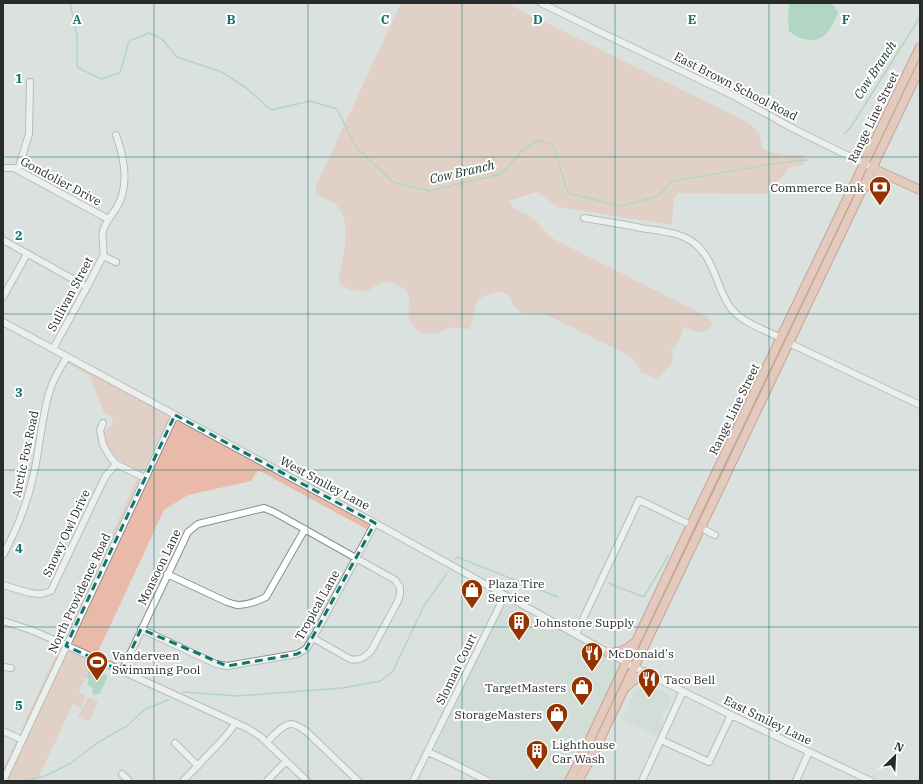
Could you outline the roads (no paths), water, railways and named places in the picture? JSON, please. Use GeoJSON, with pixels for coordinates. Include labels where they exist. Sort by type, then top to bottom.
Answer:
{"type":"FeatureCollection","features":[{"type":"Feature","properties":{"kind":"main road","name":"Range Line Street"},"geometry":{"type":"LineString","coordinates":[[570,781],[920,47]]}},
{"type":"Feature","properties":{"kind":"main road"},"geometry":{"type":"LineString","coordinates":[[920,56],[918,62],[920,67]]}},
{"type":"Feature","properties":{"kind":"main road","name":"Range Line Street"},"geometry":{"type":"LineString","coordinates":[[578,781],[591,758],[920,67]]}},
{"type":"Feature","properties":{"kind":"main road"},"geometry":{"type":"LineString","coordinates":[[852,158],[874,144]]}},
{"type":"Feature","properties":{"kind":"main road","name":"East Brown School Road"},"geometry":{"type":"LineString","coordinates":[[872,168],[920,190]]}},
{"type":"Feature","properties":{"kind":"main road"},"geometry":{"type":"LineString","coordinates":[[862,190],[883,173]]}},
{"type":"Feature","properties":{"kind":"main road"},"geometry":{"type":"LineString","coordinates":[[789,343],[788,337],[798,301]]}},
{"type":"Feature","properties":{"kind":"main road"},"geometry":{"type":"LineString","coordinates":[[777,369],[782,342],[781,338]]}},
{"type":"Feature","properties":{"kind":"main road"},"geometry":{"type":"LineString","coordinates":[[701,528],[699,520],[708,490]]}},
{"type":"Feature","properties":{"kind":"main road"},"geometry":{"type":"LineString","coordinates":[[686,559],[692,530],[691,525]]}},
{"type":"Feature","properties":{"kind":"main road"},"geometry":{"type":"LineString","coordinates":[[608,653],[620,652],[636,641]]}},
{"type":"Feature","properties":{"kind":"main road"},"geometry":{"type":"LineString","coordinates":[[624,688],[644,672]]}},
{"type":"Feature","properties":{"kind":"street","name":"East Brown School Road"},"geometry":{"type":"LineString","coordinates":[[541,3],[734,96],[792,128],[872,168]]}},
{"type":"Feature","properties":{"kind":"street"},"geometry":{"type":"LineString","coordinates":[[18,170],[29,134],[30,82]]}},
{"type":"Feature","properties":{"kind":"street","name":"Sullivan Street"},"geometry":{"type":"LineString","coordinates":[[53,349],[103,256],[103,230],[108,219],[117,206],[123,192],[125,176],[116,135]]}},
{"type":"Feature","properties":{"kind":"street","name":"Gondolier Drive"},"geometry":{"type":"LineString","coordinates":[[3,168],[14,168],[108,219]]}},
{"type":"Feature","properties":{"kind":"street"},"geometry":{"type":"LineString","coordinates":[[584,218],[666,232],[684,237],[693,242],[702,250],[709,262],[728,305],[748,323],[781,338]]}},
{"type":"Feature","properties":{"kind":"street"},"geometry":{"type":"LineString","coordinates":[[3,240],[87,286]]}},
{"type":"Feature","properties":{"kind":"street"},"geometry":{"type":"LineString","coordinates":[[3,297],[27,254]]}},
{"type":"Feature","properties":{"kind":"street"},"geometry":{"type":"LineString","coordinates":[[103,256],[116,262]]}},
{"type":"Feature","properties":{"kind":"street","name":"West Smiley Lane"},"geometry":{"type":"LineString","coordinates":[[3,322],[375,523],[634,667]]}},
{"type":"Feature","properties":{"kind":"street"},"geometry":{"type":"LineString","coordinates":[[789,343],[920,405]]}},
{"type":"Feature","properties":{"kind":"street","name":"Arctic Fox Road"},"geometry":{"type":"LineString","coordinates":[[3,555],[27,500],[34,477],[47,401],[55,377],[66,357]]}},
{"type":"Feature","properties":{"kind":"street","name":"North Providence Road"},"geometry":{"type":"LineString","coordinates":[[3,781],[175,415]]}},
{"type":"Feature","properties":{"kind":"street"},"geometry":{"type":"LineString","coordinates":[[103,422],[100,430],[103,445],[111,458],[116,464],[145,478]]}},
{"type":"Feature","properties":{"kind":"street","name":"Snowy Owl Drive"},"geometry":{"type":"LineString","coordinates":[[3,585],[30,593],[41,594],[51,591],[105,476],[116,464]]}},
{"type":"Feature","properties":{"kind":"street"},"geometry":{"type":"LineString","coordinates":[[576,634],[639,500],[691,525]]}},
{"type":"Feature","properties":{"kind":"street","name":"Monsoon Lane"},"geometry":{"type":"LineString","coordinates":[[122,671],[188,532],[198,524],[264,508],[305,529],[395,580],[400,587],[398,601],[370,651],[364,657],[355,660],[350,659],[314,638]]}},
{"type":"Feature","properties":{"kind":"street","name":"Tropical Lane"},"geometry":{"type":"LineString","coordinates":[[141,629],[216,664],[227,666],[297,654],[306,649],[314,638],[375,523]]}},
{"type":"Feature","properties":{"kind":"street"},"geometry":{"type":"LineString","coordinates":[[701,528],[715,535]]}},
{"type":"Feature","properties":{"kind":"street"},"geometry":{"type":"LineString","coordinates":[[167,574],[236,605],[258,601],[266,597],[305,529]]}},
{"type":"Feature","properties":{"kind":"street","name":"Sloman Court"},"geometry":{"type":"LineString","coordinates":[[414,781],[505,595]]}},
{"type":"Feature","properties":{"kind":"street"},"geometry":{"type":"LineString","coordinates":[[3,621],[31,630],[236,722],[254,732],[307,781]]}},
{"type":"Feature","properties":{"kind":"street"},"geometry":{"type":"LineString","coordinates":[[3,667],[11,668]]}},
{"type":"Feature","properties":{"kind":"street","name":"East Smiley Lane"},"geometry":{"type":"LineString","coordinates":[[634,667],[871,781]]}},
{"type":"Feature","properties":{"kind":"street"},"geometry":{"type":"LineString","coordinates":[[642,781],[683,691]]}},
{"type":"Feature","properties":{"kind":"street"},"geometry":{"type":"LineString","coordinates":[[661,740],[709,762],[731,714]]}},
{"type":"Feature","properties":{"kind":"street"},"geometry":{"type":"LineString","coordinates":[[183,781],[224,738],[236,722]]}},
{"type":"Feature","properties":{"kind":"street"},"geometry":{"type":"LineString","coordinates":[[266,742],[286,726],[291,724],[297,726],[306,731],[358,781]]}},
{"type":"Feature","properties":{"kind":"street"},"geometry":{"type":"LineString","coordinates":[[3,731],[22,740]]}},
{"type":"Feature","properties":{"kind":"street"},"geometry":{"type":"LineString","coordinates":[[175,743],[198,766]]}},
{"type":"Feature","properties":{"kind":"street"},"geometry":{"type":"LineString","coordinates":[[428,752],[488,781]]}},
{"type":"Feature","properties":{"kind":"street"},"geometry":{"type":"LineString","coordinates":[[796,781],[809,752]]}},
{"type":"Feature","properties":{"kind":"street"},"geometry":{"type":"LineString","coordinates":[[267,781],[286,761]]}},
{"type":"Feature","properties":{"kind":"street"},"geometry":{"type":"LineString","coordinates":[[122,774],[129,781]]}},
{"type":"Feature","properties":{"kind":"waterway","name":"Cow Branch"},"geometry":{"type":"LineString","coordinates":[[70,3],[77,36],[77,67],[101,79],[120,73],[129,41],[149,33],[162,39],[177,57],[222,72],[245,87],[271,110],[310,101],[337,109],[356,147],[393,182],[429,191],[501,174],[524,149],[539,140],[553,145],[568,193],[619,206],[657,197],[673,181],[778,163],[807,160]]}},
{"type":"Feature","properties":{"kind":"waterway","name":"Cow Branch"},"geometry":{"type":"LineString","coordinates":[[845,133],[851,127],[920,17]]}},
{"type":"Feature","properties":{"kind":"waterway"},"geometry":{"type":"LineString","coordinates":[[608,583],[644,597],[668,556]]}},
{"type":"Feature","properties":{"kind":"waterway"},"geometry":{"type":"LineString","coordinates":[[455,559],[457,557],[558,597]]}},
{"type":"Feature","properties":{"kind":"waterway"},"geometry":{"type":"LineString","coordinates":[[183,692],[237,696],[342,688],[381,681],[393,671],[424,606],[447,573]]}},
{"type":"Feature","properties":{"kind":"waterway"},"geometry":{"type":"LineString","coordinates":[[24,781],[45,776],[71,763],[97,743],[127,726],[144,710],[168,700]]}},
{"type":"Feature","properties":{"kind":"place","name":"Commerce Bank"},"geometry":{"type":"Point","coordinates":[880,206]}},
{"type":"Feature","properties":{"kind":"place","name":"Plaza Tire Service"},"geometry":{"type":"Point","coordinates":[472,610]}},
{"type":"Feature","properties":{"kind":"place","name":"Johnstone Supply"},"geometry":{"type":"Point","coordinates":[519,642]}},
{"type":"Feature","properties":{"kind":"place","name":"McDonald's"},"geometry":{"type":"Point","coordinates":[592,672]}},
{"type":"Feature","properties":{"kind":"place","name":"Vanderveen Swimming Pool"},"geometry":{"type":"Point","coordinates":[97,682]}},
{"type":"Feature","properties":{"kind":"place","name":"Taco Bell"},"geometry":{"type":"Point","coordinates":[649,698]}},
{"type":"Feature","properties":{"kind":"place","name":"TargetMasters"},"geometry":{"type":"Point","coordinates":[582,706]}},
{"type":"Feature","properties":{"kind":"place","name":"StorageMasters"},"geometry":{"type":"Point","coordinates":[557,734]}},
{"type":"Feature","properties":{"kind":"place","name":"Lighthouse Car Wash"},"geometry":{"type":"Point","coordinates":[537,770]}}]}
